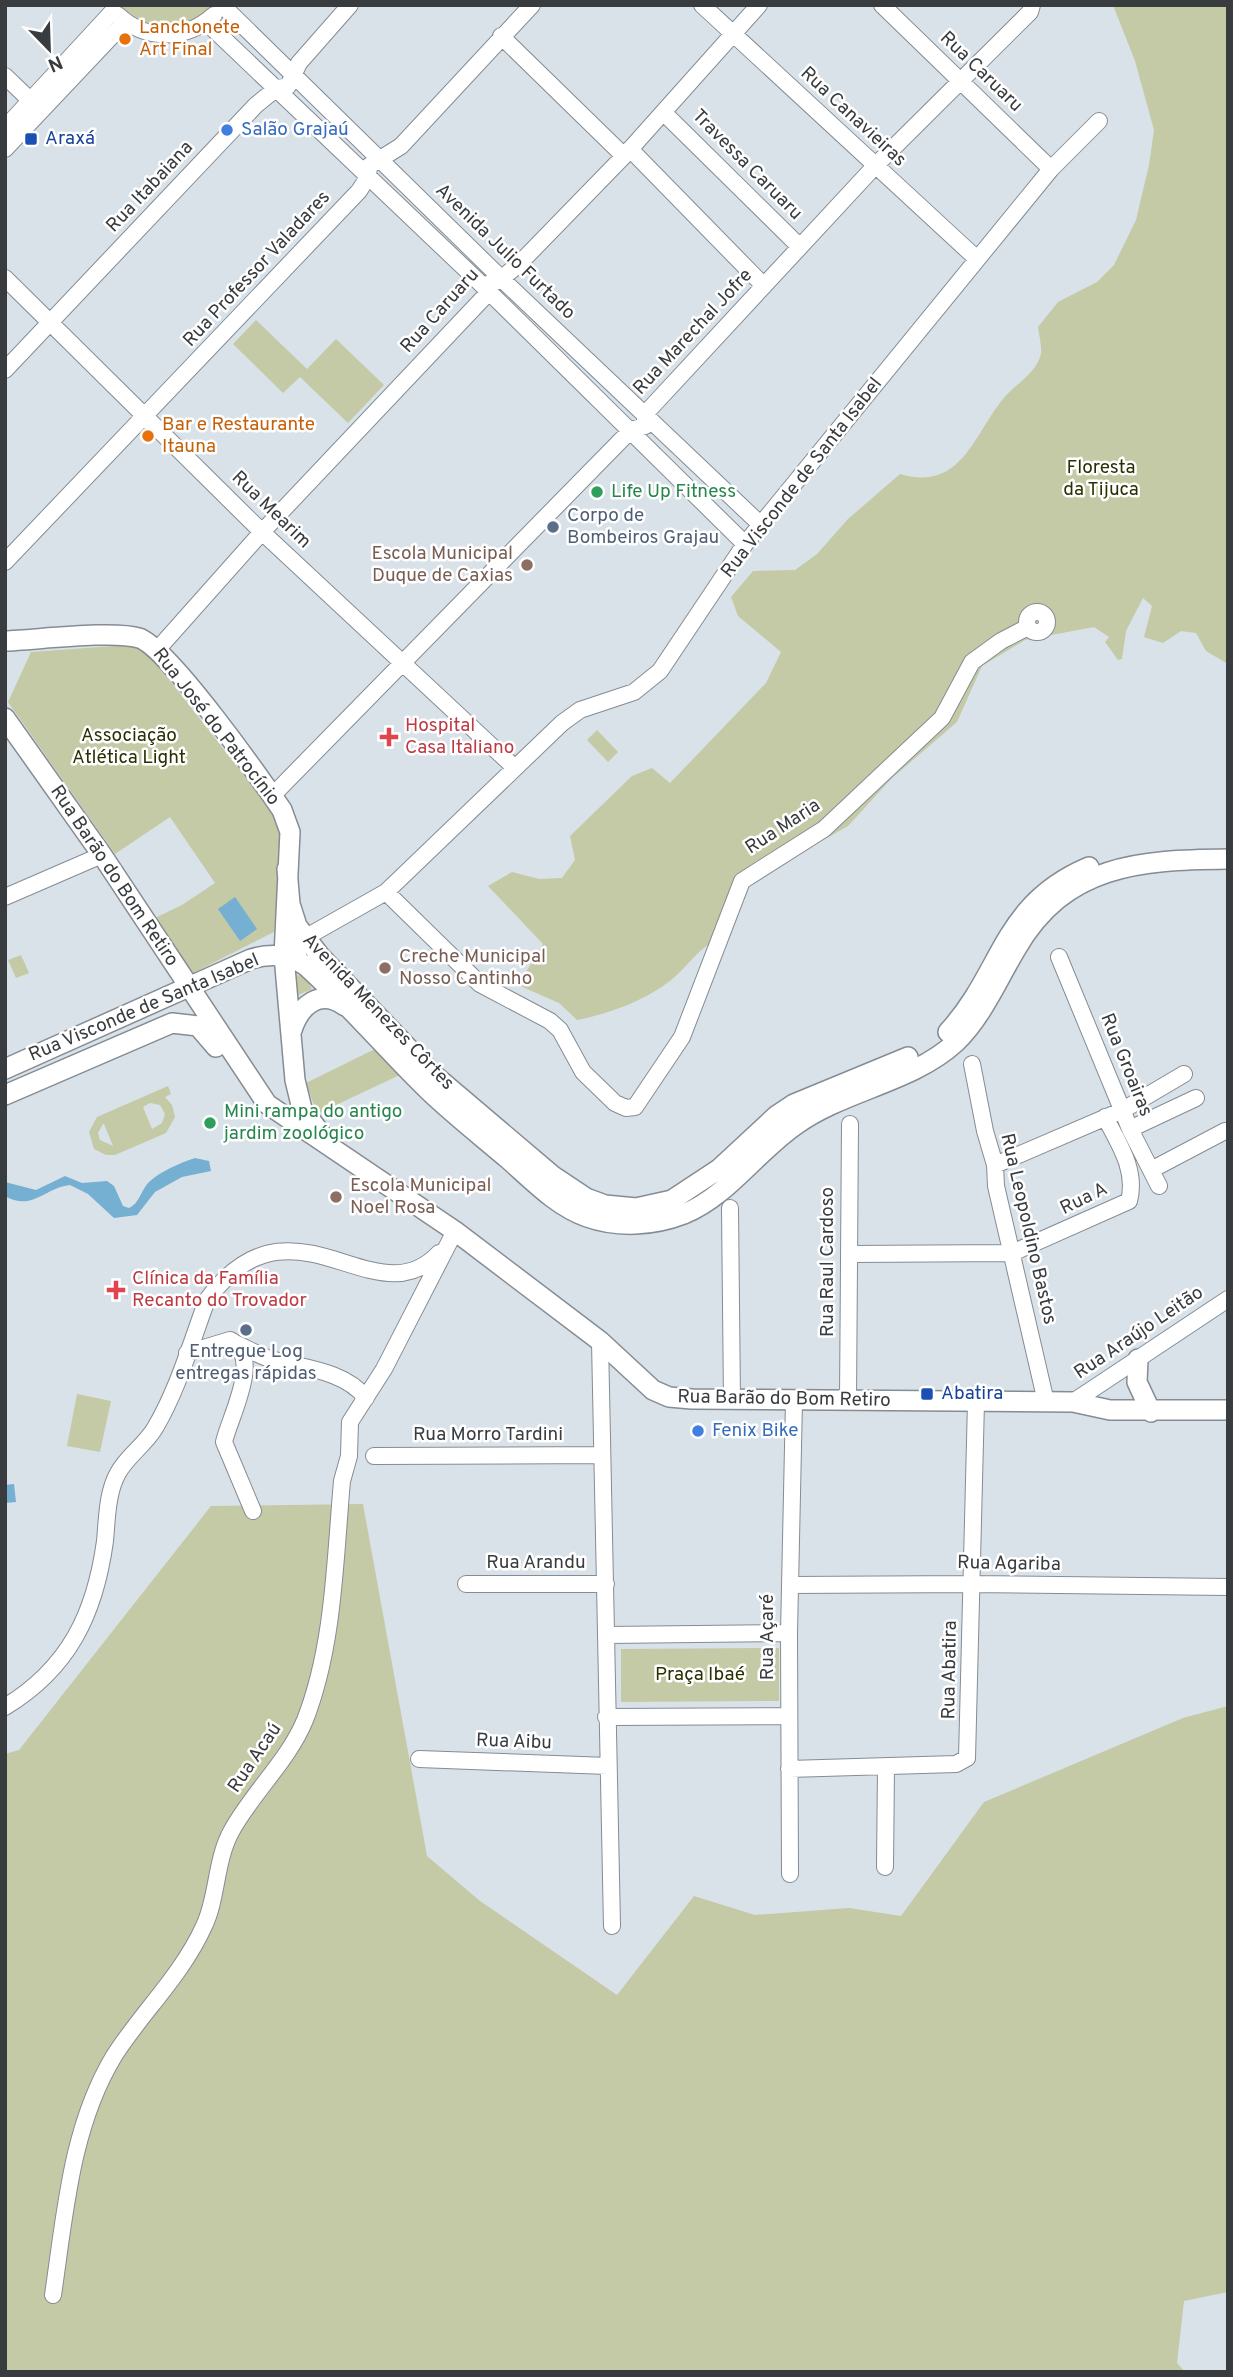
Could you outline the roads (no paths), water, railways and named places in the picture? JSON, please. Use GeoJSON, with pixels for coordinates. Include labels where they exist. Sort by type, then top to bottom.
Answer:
{"type":"FeatureCollection","features":[{"type":"Feature","properties":{"kind":"main road","name":"Rua José do Patrocínio"},"geometry":{"type":"LineString","coordinates":[[5,641],[128,636],[141,639],[157,650],[282,810],[290,832],[287,869],[291,1034],[302,1109],[337,1152]]}},
{"type":"Feature","properties":{"kind":"main road","name":"Rua Barão do Bom Retiro"},"geometry":{"type":"LineString","coordinates":[[5,719],[102,855],[260,1095],[285,1118],[455,1231],[600,1341],[661,1394],[680,1399],[1073,1402],[1110,1410],[1228,1410]]}},
{"type":"Feature","properties":{"kind":"main road","name":"Avenida Menezes Côrtes"},"geometry":{"type":"LineString","coordinates":[[287,869],[290,904],[304,938],[434,1075],[553,1176],[586,1198],[605,1205],[636,1208],[654,1206],[687,1193],[719,1169],[776,1116],[809,1096],[933,1045],[955,1024],[1007,934],[1025,912],[1061,880],[1132,853],[1181,848],[1228,848]]}},
{"type":"Feature","properties":{"kind":"main road","name":"Avenida Menezes Côrtes"},"geometry":{"type":"LineString","coordinates":[[291,958],[352,1012],[429,1091],[552,1198],[588,1217],[624,1224],[647,1224],[700,1206],[799,1122],[947,1050],[971,1024],[1035,922],[1069,891],[1090,879],[1135,863],[1228,859]]}},
{"type":"Feature","properties":{"kind":"main road","name":"Rua Visconde de Santa Isabel"},"geometry":{"type":"LineString","coordinates":[[5,1069],[259,957],[291,958]]}},
{"type":"Feature","properties":{"kind":"main road"},"geometry":{"type":"LineString","coordinates":[[291,1034],[300,1012],[311,1001],[330,999],[352,1012]]}},
{"type":"Feature","properties":{"kind":"main road","name":"Rua Barão do Bom Retiro"},"geometry":{"type":"LineString","coordinates":[[5,1095],[157,1027],[172,1023],[191,1023],[211,1039],[248,1097],[264,1116],[337,1152]]}},
{"type":"Feature","properties":{"kind":"main road"},"geometry":{"type":"LineString","coordinates":[[1138,1359],[1137,1382],[1151,1412]]}},
{"type":"Feature","properties":{"kind":"street","name":"Avenida Julio Furtado"},"geometry":{"type":"LineString","coordinates":[[222,5],[505,282],[761,525]]}},
{"type":"Feature","properties":{"kind":"street"},"geometry":{"type":"LineString","coordinates":[[116,13],[156,35],[190,31],[206,22],[222,5]]}},
{"type":"Feature","properties":{"kind":"street","name":"Rua Itabaiana"},"geometry":{"type":"LineString","coordinates":[[5,370],[274,85],[288,86],[288,71],[350,5]]}},
{"type":"Feature","properties":{"kind":"street","name":"Rua Professor Valadares"},"geometry":{"type":"LineString","coordinates":[[5,562],[372,180],[369,166],[386,165],[532,5]]}},
{"type":"Feature","properties":{"kind":"street","name":"Rua Canavieiras"},"geometry":{"type":"LineString","coordinates":[[702,5],[977,259]]}},
{"type":"Feature","properties":{"kind":"street","name":"Rua Caruaru"},"geometry":{"type":"LineString","coordinates":[[157,650],[262,532],[491,295],[490,283],[505,282],[664,113],[759,5]]}},
{"type":"Feature","properties":{"kind":"street","name":"Rua Caruaru"},"geometry":{"type":"LineString","coordinates":[[882,5],[1051,169]]}},
{"type":"Feature","properties":{"kind":"street","name":"Rua Marechal Jofre"},"geometry":{"type":"LineString","coordinates":[[272,796],[629,428],[645,426],[643,412],[875,166],[1031,9]]}},
{"type":"Feature","properties":{"kind":"street"},"geometry":{"type":"LineString","coordinates":[[5,128],[116,13]]}},
{"type":"Feature","properties":{"kind":"street"},"geometry":{"type":"LineString","coordinates":[[5,149],[116,13]]}},
{"type":"Feature","properties":{"kind":"street","name":"Avenida Julio Furtado"},"geometry":{"type":"LineString","coordinates":[[206,22],[629,428],[745,544]]}},
{"type":"Feature","properties":{"kind":"street"},"geometry":{"type":"LineString","coordinates":[[501,36],[764,286]]}},
{"type":"Feature","properties":{"kind":"street"},"geometry":{"type":"LineString","coordinates":[[5,76],[31,101]]}},
{"type":"Feature","properties":{"kind":"street","name":"Travessa Caruaru"},"geometry":{"type":"LineString","coordinates":[[664,113],[800,247]]}},
{"type":"Feature","properties":{"kind":"street","name":"Rua Visconde de Santa Isabel"},"geometry":{"type":"LineString","coordinates":[[304,938],[386,892],[513,766],[580,710],[614,701],[650,682],[674,652],[745,544],[1051,169],[1099,121]]}},
{"type":"Feature","properties":{"kind":"street","name":"Rua Mearim"},"geometry":{"type":"LineString","coordinates":[[5,278],[262,532],[513,766]]}},
{"type":"Feature","properties":{"kind":"street","name":"Rua Maria"},"geometry":{"type":"LineString","coordinates":[[386,892],[480,984],[550,1021],[559,1030],[583,1072],[615,1103],[626,1108],[635,1107],[642,1100],[660,1065],[682,1037],[742,881],[824,829],[942,718],[972,662],[1001,641],[1028,627]]}},
{"type":"Feature","properties":{"kind":"street"},"geometry":{"type":"LineString","coordinates":[[5,897],[102,855]]}},
{"type":"Feature","properties":{"kind":"street"},"geometry":{"type":"LineString","coordinates":[[291,958],[304,938]]}},
{"type":"Feature","properties":{"kind":"street","name":"Rua Groairas"},"geometry":{"type":"LineString","coordinates":[[1059,957],[1130,1129],[1159,1186]]}},
{"type":"Feature","properties":{"kind":"street","name":"Rua Leopoldino Bastos"},"geometry":{"type":"LineString","coordinates":[[972,1064],[985,1131],[995,1165],[996,1186],[1046,1402]]}},
{"type":"Feature","properties":{"kind":"street"},"geometry":{"type":"LineString","coordinates":[[995,1165],[1123,1110],[1184,1074]]}},
{"type":"Feature","properties":{"kind":"street"},"geometry":{"type":"LineString","coordinates":[[1130,1129],[1196,1097]]}},
{"type":"Feature","properties":{"kind":"street","name":"Rua A"},"geometry":{"type":"LineString","coordinates":[[1012,1253],[1129,1200],[1133,1184],[1125,1155],[1105,1117]]}},
{"type":"Feature","properties":{"kind":"street","name":"Rua Raul Cardoso"},"geometry":{"type":"LineString","coordinates":[[848,1401],[850,1124]]}},
{"type":"Feature","properties":{"kind":"street"},"geometry":{"type":"LineString","coordinates":[[1151,1170],[1225,1131]]}},
{"type":"Feature","properties":{"kind":"street"},"geometry":{"type":"LineString","coordinates":[[730,1208],[732,1400]]}},
{"type":"Feature","properties":{"kind":"street"},"geometry":{"type":"LineString","coordinates":[[5,1707],[46,1678],[81,1628],[97,1584],[114,1481],[162,1416],[207,1300],[219,1284],[238,1266],[260,1255],[279,1250],[323,1254],[371,1272],[398,1274],[429,1264],[455,1231]]}},
{"type":"Feature","properties":{"kind":"street","name":"Rua Acaú"},"geometry":{"type":"LineString","coordinates":[[53,2295],[71,2169],[94,2093],[116,2054],[178,1971],[205,1924],[216,1872],[231,1830],[287,1751],[304,1721],[322,1667],[342,1480],[349,1456],[350,1422],[384,1370],[455,1231]]}},
{"type":"Feature","properties":{"kind":"street"},"geometry":{"type":"LineString","coordinates":[[849,1254],[1012,1253]]}},
{"type":"Feature","properties":{"kind":"street","name":"Rua Araújo Leitão"},"geometry":{"type":"LineString","coordinates":[[1073,1402],[1228,1299]]}},
{"type":"Feature","properties":{"kind":"street"},"geometry":{"type":"LineString","coordinates":[[187,1353],[230,1340],[268,1358],[320,1370],[357,1387],[366,1398]]}},
{"type":"Feature","properties":{"kind":"street"},"geometry":{"type":"LineString","coordinates":[[600,1341],[612,1926]]}},
{"type":"Feature","properties":{"kind":"street"},"geometry":{"type":"LineString","coordinates":[[235,1343],[243,1361],[244,1386],[224,1442],[253,1511]]}},
{"type":"Feature","properties":{"kind":"street","name":"Rua Açaré"},"geometry":{"type":"LineString","coordinates":[[790,1874],[789,1633],[794,1401]]}},
{"type":"Feature","properties":{"kind":"street","name":"Rua Abatira"},"geometry":{"type":"LineString","coordinates":[[789,1769],[956,1764],[967,1758],[976,1402]]}},
{"type":"Feature","properties":{"kind":"street","name":"Rua Morro Tardini"},"geometry":{"type":"LineString","coordinates":[[374,1456],[602,1455]]}},
{"type":"Feature","properties":{"kind":"street","name":"Rua Arandu"},"geometry":{"type":"LineString","coordinates":[[466,1584],[606,1584]]}},
{"type":"Feature","properties":{"kind":"street","name":"Rua Agariba"},"geometry":{"type":"LineString","coordinates":[[790,1586],[973,1584],[1228,1587]]}},
{"type":"Feature","properties":{"kind":"street"},"geometry":{"type":"LineString","coordinates":[[606,1635],[789,1633]]}},
{"type":"Feature","properties":{"kind":"street"},"geometry":{"type":"LineString","coordinates":[[606,1717],[789,1716]]}},
{"type":"Feature","properties":{"kind":"street","name":"Rua Aibu"},"geometry":{"type":"LineString","coordinates":[[419,1759],[608,1766]]}},
{"type":"Feature","properties":{"kind":"street"},"geometry":{"type":"LineString","coordinates":[[885,1867],[886,1766]]}},
{"type":"Feature","properties":{"kind":"water"},"geometry":{"type":"Polygon","coordinates":[[[235,897],[257,929],[240,941],[218,909],[235,897]]]}},
{"type":"Feature","properties":{"kind":"water"},"geometry":{"type":"Polygon","coordinates":[[[195,1158],[209,1161],[211,1171],[182,1177],[155,1192],[137,1215],[114,1218],[88,1194],[70,1185],[31,1200],[15,1200],[5,1196],[5,1182],[36,1190],[65,1176],[82,1183],[107,1181],[114,1186],[123,1206],[129,1208],[154,1178],[195,1158]]]}},
{"type":"Feature","properties":{"kind":"water"},"geometry":{"type":"Polygon","coordinates":[[[14,1484],[16,1502],[5,1503],[5,1485],[14,1484]]]}},
{"type":"Feature","properties":{"kind":"place","name":"Lanchonete Art Final"},"geometry":{"type":"Point","coordinates":[125,39]}},
{"type":"Feature","properties":{"kind":"place","name":"Salão Grajaú"},"geometry":{"type":"Point","coordinates":[227,130]}},
{"type":"Feature","properties":{"kind":"place","name":"Araxá"},"geometry":{"type":"Point","coordinates":[31,139]}},
{"type":"Feature","properties":{"kind":"place","name":"Bar e Restaurante Itauna"},"geometry":{"type":"Point","coordinates":[148,436]}},
{"type":"Feature","properties":{"kind":"place","name":"Life Up Fitness"},"geometry":{"type":"Point","coordinates":[597,492]}},
{"type":"Feature","properties":{"kind":"place","name":"Corpo de Bombeiros Grajau"},"geometry":{"type":"Point","coordinates":[553,527]}},
{"type":"Feature","properties":{"kind":"place","name":"Escola Municipal Duque de Caxias"},"geometry":{"type":"Point","coordinates":[527,565]}},
{"type":"Feature","properties":{"kind":"place","name":"Hospital Casa Italiano"},"geometry":{"type":"Point","coordinates":[389,737]}},
{"type":"Feature","properties":{"kind":"place","name":"Creche Municipal Nosso Cantinho"},"geometry":{"type":"Point","coordinates":[385,968]}},
{"type":"Feature","properties":{"kind":"place","name":"Mini rampa do antigo jardim zoológico"},"geometry":{"type":"Point","coordinates":[210,1123]}},
{"type":"Feature","properties":{"kind":"place","name":"Escola Municipal Noel Rosa"},"geometry":{"type":"Point","coordinates":[336,1197]}},
{"type":"Feature","properties":{"kind":"place","name":"Clínica da Família Recanto do Trovador"},"geometry":{"type":"Point","coordinates":[116,1290]}},
{"type":"Feature","properties":{"kind":"place","name":"Entregue Log entregas rápidas"},"geometry":{"type":"Point","coordinates":[246,1330]}},
{"type":"Feature","properties":{"kind":"place","name":"Abatira"},"geometry":{"type":"Point","coordinates":[927,1394]}},
{"type":"Feature","properties":{"kind":"place","name":"Fenix Bike"},"geometry":{"type":"Point","coordinates":[698,1431]}},
{"type":"Feature","properties":{"kind":"park label","name":"Floresta da Tijuca"},"geometry":{"type":"Point","coordinates":[1101,479]}},
{"type":"Feature","properties":{"kind":"park label","name":"Associação Atlética Light"},"geometry":{"type":"Point","coordinates":[129,747]}},
{"type":"Feature","properties":{"kind":"park label","name":"Praça Ibaé"},"geometry":{"type":"Point","coordinates":[700,1675]}}]}
